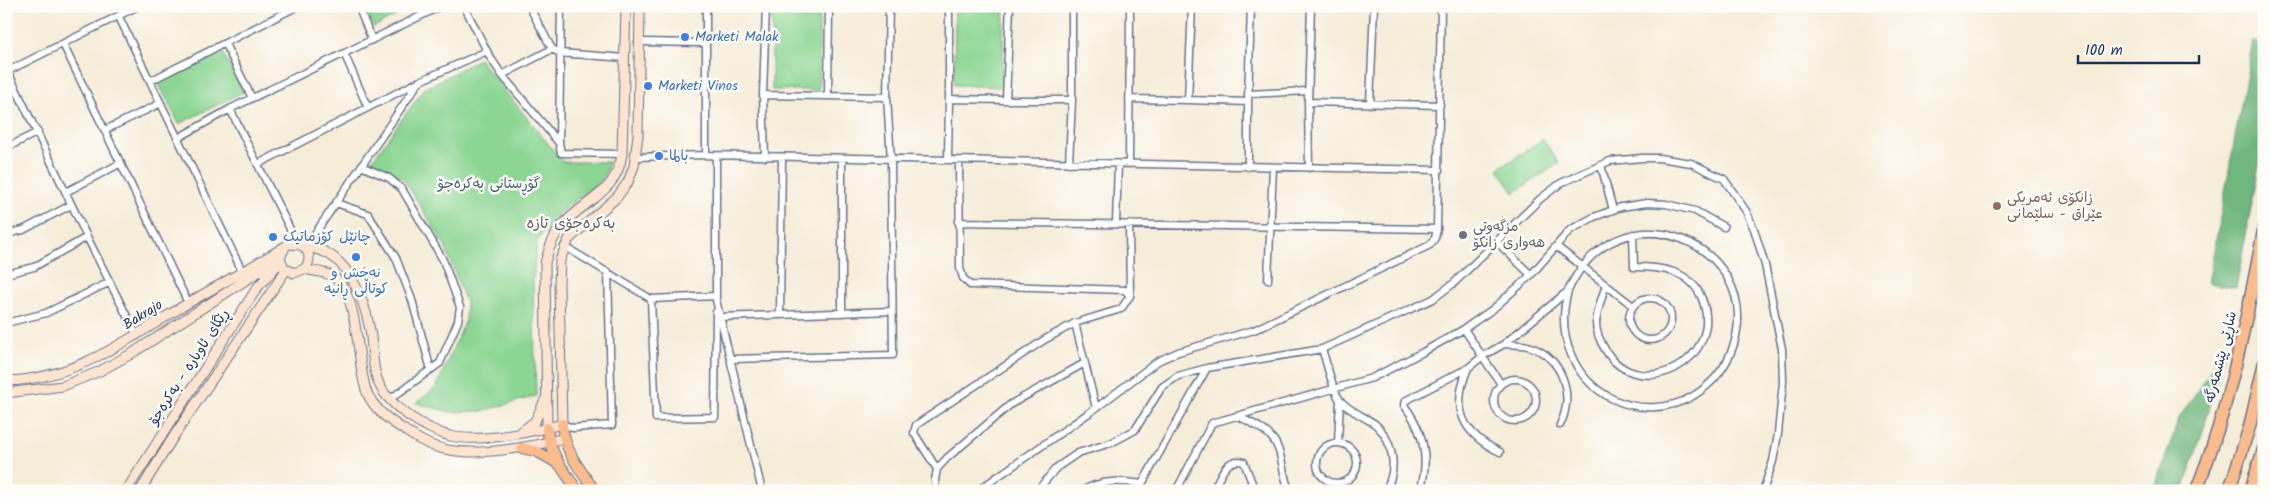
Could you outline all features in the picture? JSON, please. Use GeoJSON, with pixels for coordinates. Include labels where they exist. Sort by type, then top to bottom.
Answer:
{"type":"FeatureCollection","features":[{"type":"Feature","properties":{"kind":"highway","name":"شاڕێی پێشمەرگە"},"geometry":{"type":"LineString","coordinates":[[2196,491],[2219,427],[2235,370],[2264,228]]}},
{"type":"Feature","properties":{"kind":"highway"},"geometry":{"type":"LineString","coordinates":[[2229,491],[2250,425],[2264,364]]}},
{"type":"Feature","properties":{"kind":"highway"},"geometry":{"type":"LineString","coordinates":[[2251,491],[2264,448]]}},
{"type":"Feature","properties":{"kind":"main road"},"geometry":{"type":"LineString","coordinates":[[578,491],[559,464],[549,442],[547,428],[548,393],[544,273],[547,255],[561,226],[612,182],[619,170],[622,154],[626,6]]}},
{"type":"Feature","properties":{"kind":"main road"},"geometry":{"type":"LineString","coordinates":[[595,491],[570,453],[564,438],[562,424],[560,260],[564,246],[574,234],[617,197],[632,174],[638,135],[640,6]]}},
{"type":"Feature","properties":{"kind":"main road"},"geometry":{"type":"LineString","coordinates":[[301,245],[309,259],[304,269]]}},
{"type":"Feature","properties":{"kind":"main road"},"geometry":{"type":"LineString","coordinates":[[6,393],[64,386],[81,380],[115,363],[280,260],[285,247],[301,245],[324,251],[334,256],[350,277],[367,319],[377,378],[390,399],[413,418],[443,434],[470,438],[521,433],[562,424]]}},
{"type":"Feature","properties":{"kind":"main road","name":"Bakrajo"},"geometry":{"type":"LineString","coordinates":[[6,381],[60,373],[108,352],[285,247]]}},
{"type":"Feature","properties":{"kind":"main road"},"geometry":{"type":"LineString","coordinates":[[280,260],[286,270],[294,273],[304,269],[332,276],[346,296],[356,322],[366,390],[375,406],[386,417],[424,442],[445,450],[465,452],[522,448],[564,438]]}},
{"type":"Feature","properties":{"kind":"main road","name":"ڕێگای ئاوبارە - بەکرەجۆ"},"geometry":{"type":"LineString","coordinates":[[126,491],[257,288],[280,260]]}},
{"type":"Feature","properties":{"kind":"main road","name":"ڕێگای ئاوبارە - بەکرەجۆ"},"geometry":{"type":"LineString","coordinates":[[140,491],[174,436],[286,270]]}},
{"type":"Feature","properties":{"kind":"main road"},"geometry":{"type":"LineString","coordinates":[[108,352],[115,363]]}},
{"type":"Feature","properties":{"kind":"main road"},"geometry":{"type":"LineString","coordinates":[[548,393],[562,392]]}},
{"type":"Feature","properties":{"kind":"main road"},"geometry":{"type":"LineString","coordinates":[[521,433],[539,415],[548,393]]}},
{"type":"Feature","properties":{"kind":"main road"},"geometry":{"type":"LineString","coordinates":[[522,448],[545,455],[559,464]]}},
{"type":"Feature","properties":{"kind":"street"},"geometry":{"type":"LineString","coordinates":[[137,336],[7,72],[138,6]]}},
{"type":"Feature","properties":{"kind":"street"},"geometry":{"type":"LineString","coordinates":[[150,81],[225,44],[288,9],[298,6]]}},
{"type":"Feature","properties":{"kind":"street"},"geometry":{"type":"LineString","coordinates":[[358,6],[372,40]]}},
{"type":"Feature","properties":{"kind":"street"},"geometry":{"type":"LineString","coordinates":[[178,138],[230,109],[441,6]]}},
{"type":"Feature","properties":{"kind":"street"},"geometry":{"type":"LineString","coordinates":[[464,6],[502,75],[559,143]]}},
{"type":"Feature","properties":{"kind":"street"},"geometry":{"type":"LineString","coordinates":[[529,6],[552,49],[560,53],[625,58]]}},
{"type":"Feature","properties":{"kind":"street"},"geometry":{"type":"LineString","coordinates":[[561,6],[559,143],[561,152],[566,154],[622,154]]}},
{"type":"Feature","properties":{"kind":"street"},"geometry":{"type":"LineString","coordinates":[[706,6],[706,155]]}},
{"type":"Feature","properties":{"kind":"street"},"geometry":{"type":"LineString","coordinates":[[765,157],[763,95],[766,6]]}},
{"type":"Feature","properties":{"kind":"street"},"geometry":{"type":"LineString","coordinates":[[828,96],[829,6]]}},
{"type":"Feature","properties":{"kind":"street"},"geometry":{"type":"LineString","coordinates":[[730,359],[893,354],[891,160],[887,97],[889,6]]}},
{"type":"Feature","properties":{"kind":"street"},"geometry":{"type":"LineString","coordinates":[[948,160],[949,6]]}},
{"type":"Feature","properties":{"kind":"street"},"geometry":{"type":"LineString","coordinates":[[1006,100],[1010,6]]}},
{"type":"Feature","properties":{"kind":"street"},"geometry":{"type":"LineString","coordinates":[[1069,163],[1072,100],[1072,6]]}},
{"type":"Feature","properties":{"kind":"street"},"geometry":{"type":"LineString","coordinates":[[1129,164],[1130,6]]}},
{"type":"Feature","properties":{"kind":"street"},"geometry":{"type":"LineString","coordinates":[[1188,100],[1192,6]]}},
{"type":"Feature","properties":{"kind":"street"},"geometry":{"type":"LineString","coordinates":[[1248,167],[1251,6]]}},
{"type":"Feature","properties":{"kind":"street"},"geometry":{"type":"LineString","coordinates":[[1309,168],[1308,91],[1311,6]]}},
{"type":"Feature","properties":{"kind":"street"},"geometry":{"type":"LineString","coordinates":[[1370,104],[1374,6]]}},
{"type":"Feature","properties":{"kind":"street"},"geometry":{"type":"LineString","coordinates":[[977,491],[1096,408],[1158,361],[1178,352],[1237,336],[1266,325],[1427,247],[1433,242],[1436,229],[1439,170],[1441,6]]}},
{"type":"Feature","properties":{"kind":"street"},"geometry":{"type":"LineString","coordinates":[[119,17],[242,271]]}},
{"type":"Feature","properties":{"kind":"street"},"geometry":{"type":"LineString","coordinates":[[638,42],[706,43]]}},
{"type":"Feature","properties":{"kind":"street"},"geometry":{"type":"LineString","coordinates":[[63,44],[188,303]]}},
{"type":"Feature","properties":{"kind":"street"},"geometry":{"type":"LineString","coordinates":[[225,44],[252,98]]}},
{"type":"Feature","properties":{"kind":"street"},"geometry":{"type":"LineString","coordinates":[[502,75],[552,49]]}},
{"type":"Feature","properties":{"kind":"street"},"geometry":{"type":"LineString","coordinates":[[258,164],[420,81],[487,50]]}},
{"type":"Feature","properties":{"kind":"street"},"geometry":{"type":"LineString","coordinates":[[344,54],[368,108]]}},
{"type":"Feature","properties":{"kind":"street"},"geometry":{"type":"LineString","coordinates":[[230,109],[301,245],[336,204],[420,81]]}},
{"type":"Feature","properties":{"kind":"street"},"geometry":{"type":"LineString","coordinates":[[1248,94],[1308,91]]}},
{"type":"Feature","properties":{"kind":"street"},"geometry":{"type":"LineString","coordinates":[[763,95],[887,97]]}},
{"type":"Feature","properties":{"kind":"street"},"geometry":{"type":"LineString","coordinates":[[949,99],[1072,100]]}},
{"type":"Feature","properties":{"kind":"street"},"geometry":{"type":"LineString","coordinates":[[1129,99],[1248,102]]}},
{"type":"Feature","properties":{"kind":"street"},"geometry":{"type":"LineString","coordinates":[[1308,102],[1440,105]]}},
{"type":"Feature","properties":{"kind":"street"},"geometry":{"type":"LineString","coordinates":[[105,130],[161,103]]}},
{"type":"Feature","properties":{"kind":"street"},"geometry":{"type":"LineString","coordinates":[[6,148],[38,132]]}},
{"type":"Feature","properties":{"kind":"street"},"geometry":{"type":"LineString","coordinates":[[635,157],[706,155],[1439,170]]}},
{"type":"Feature","properties":{"kind":"street"},"geometry":{"type":"LineString","coordinates":[[651,299],[656,418],[715,417],[716,156]]}},
{"type":"Feature","properties":{"kind":"street"},"geometry":{"type":"LineString","coordinates":[[780,315],[782,157]]}},
{"type":"Feature","properties":{"kind":"street"},"geometry":{"type":"LineString","coordinates":[[1037,491],[1056,468],[1078,453],[1111,443],[1135,430],[1162,387],[1178,376],[1207,368],[1322,349],[1433,299],[1454,283],[1547,194],[1575,175],[1610,161],[1659,158],[1691,163],[1724,179],[1746,211],[1766,265],[1782,349],[1783,382],[1778,434],[1763,491]]}},
{"type":"Feature","properties":{"kind":"street"},"geometry":{"type":"LineString","coordinates":[[842,159],[842,313]]}},
{"type":"Feature","properties":{"kind":"street"},"geometry":{"type":"LineString","coordinates":[[959,161],[958,222],[960,268],[963,278],[970,285],[1125,290],[1130,296]]}},
{"type":"Feature","properties":{"kind":"street"},"geometry":{"type":"LineString","coordinates":[[66,192],[121,163]]}},
{"type":"Feature","properties":{"kind":"street"},"geometry":{"type":"LineString","coordinates":[[1116,224],[1118,164]]}},
{"type":"Feature","properties":{"kind":"street"},"geometry":{"type":"LineString","coordinates":[[1601,165],[1614,210]]}},
{"type":"Feature","properties":{"kind":"street"},"geometry":{"type":"LineString","coordinates":[[361,166],[398,185],[448,268],[460,307],[460,316],[441,361],[390,399]]}},
{"type":"Feature","properties":{"kind":"street"},"geometry":{"type":"LineString","coordinates":[[1268,280],[1272,227],[1273,167]]}},
{"type":"Feature","properties":{"kind":"street"},"geometry":{"type":"LineString","coordinates":[[1176,491],[1212,423],[1372,378],[1464,329],[1493,308],[1531,275],[1570,230],[1614,210],[1647,203],[1666,204],[1695,211],[1724,227]]}},
{"type":"Feature","properties":{"kind":"street"},"geometry":{"type":"LineString","coordinates":[[336,204],[368,214],[396,258],[412,300],[431,370]]}},
{"type":"Feature","properties":{"kind":"street"},"geometry":{"type":"LineString","coordinates":[[6,234],[23,230],[71,205]]}},
{"type":"Feature","properties":{"kind":"street"},"geometry":{"type":"LineString","coordinates":[[958,222],[1436,229]]}},
{"type":"Feature","properties":{"kind":"street"},"geometry":{"type":"LineString","coordinates":[[937,469],[914,433],[914,428],[1044,340],[1075,323],[1120,309],[1130,296],[1129,224]]}},
{"type":"Feature","properties":{"kind":"street"},"geometry":{"type":"LineString","coordinates":[[1655,233],[1686,240],[1713,259],[1726,277],[1736,308],[1735,340],[1724,365],[1707,386],[1679,403],[1658,407],[1626,404],[1596,389],[1581,374],[1566,345],[1563,323],[1568,291],[1581,267],[1604,246],[1633,234],[1655,233]]}},
{"type":"Feature","properties":{"kind":"street"},"geometry":{"type":"LineString","coordinates":[[1606,286],[1596,324],[1600,341],[1611,359],[1622,367],[1637,373],[1651,374],[1666,372],[1682,366],[1692,357],[1705,336],[1707,322],[1701,297],[1693,284],[1680,274],[1661,267],[1634,267],[1633,234]]}},
{"type":"Feature","properties":{"kind":"street"},"geometry":{"type":"LineString","coordinates":[[6,274],[34,268],[87,237]]}},
{"type":"Feature","properties":{"kind":"street"},"geometry":{"type":"LineString","coordinates":[[1496,241],[1531,275]]}},
{"type":"Feature","properties":{"kind":"street"},"geometry":{"type":"LineString","coordinates":[[564,246],[651,299],[716,298]]}},
{"type":"Feature","properties":{"kind":"street"},"geometry":{"type":"LineString","coordinates":[[1556,246],[1633,306]]}},
{"type":"Feature","properties":{"kind":"street"},"geometry":{"type":"LineString","coordinates":[[562,424],[573,428],[612,425],[608,272]]}},
{"type":"Feature","properties":{"kind":"street"},"geometry":{"type":"LineString","coordinates":[[6,323],[46,314],[110,282]]}},
{"type":"Feature","properties":{"kind":"street"},"geometry":{"type":"LineString","coordinates":[[1420,491],[1425,471],[1424,445],[1416,424],[1404,405],[1405,401],[1468,368],[1483,356],[1504,344],[1568,291]]}},
{"type":"Feature","properties":{"kind":"street"},"geometry":{"type":"LineString","coordinates":[[716,298],[762,491]]}},
{"type":"Feature","properties":{"kind":"street"},"geometry":{"type":"LineString","coordinates":[[1645,298],[1652,298],[1664,303],[1669,309],[1671,322],[1665,335],[1652,341],[1645,340],[1633,333],[1629,319],[1633,306],[1645,298]]}},
{"type":"Feature","properties":{"kind":"street"},"geometry":{"type":"LineString","coordinates":[[720,317],[892,311]]}},
{"type":"Feature","properties":{"kind":"street"},"geometry":{"type":"LineString","coordinates":[[1075,323],[1083,364],[1096,408]]}},
{"type":"Feature","properties":{"kind":"street"},"geometry":{"type":"LineString","coordinates":[[1464,329],[1501,384]]}},
{"type":"Feature","properties":{"kind":"street"},"geometry":{"type":"LineString","coordinates":[[1504,344],[1527,346],[1534,349],[1546,355],[1560,371],[1567,391],[1566,413],[1560,425]]}},
{"type":"Feature","properties":{"kind":"street"},"geometry":{"type":"LineString","coordinates":[[1322,349],[1340,400],[1338,443]]}},
{"type":"Feature","properties":{"kind":"street"},"geometry":{"type":"LineString","coordinates":[[936,491],[937,469],[1006,407],[1083,364]]}},
{"type":"Feature","properties":{"kind":"street"},"geometry":{"type":"LineString","coordinates":[[1138,491],[1207,368]]}},
{"type":"Feature","properties":{"kind":"street"},"geometry":{"type":"LineString","coordinates":[[1468,368],[1461,385],[1460,406],[1466,426],[1480,442],[1500,452]]}},
{"type":"Feature","properties":{"kind":"street"},"geometry":{"type":"LineString","coordinates":[[1511,379],[1519,379],[1527,382],[1533,388],[1536,404],[1533,412],[1527,418],[1519,421],[1510,421],[1503,418],[1497,412],[1494,396],[1501,384],[1511,379]]}},
{"type":"Feature","properties":{"kind":"street"},"geometry":{"type":"LineString","coordinates":[[1340,400],[1376,425],[1386,437],[1394,464],[1393,473],[1385,491]]}},
{"type":"Feature","properties":{"kind":"street"},"geometry":{"type":"LineString","coordinates":[[1238,416],[1266,432],[1275,442],[1284,478],[1290,491]]}},
{"type":"Feature","properties":{"kind":"street"},"geometry":{"type":"LineString","coordinates":[[564,438],[573,428]]}},
{"type":"Feature","properties":{"kind":"street"},"geometry":{"type":"LineString","coordinates":[[1338,443],[1352,449],[1357,464],[1350,478],[1344,482],[1336,483],[1322,477],[1316,462],[1318,454],[1323,448],[1338,443]]}},
{"type":"Feature","properties":{"kind":"street"},"geometry":{"type":"LineString","coordinates":[[1213,491],[1229,462],[1236,459],[1244,462],[1248,469],[1254,491]]}},
{"type":"Feature","properties":{"kind":"street"},"geometry":{"type":"LineString","coordinates":[[2251,491],[2264,480]]}},
{"type":"Feature","properties":{"kind":"street"},"geometry":{"type":"LineString","coordinates":[[1082,491],[1092,485],[1109,481],[1142,484]]}},
{"type":"Feature","properties":{"kind":"green space"},"geometry":{"type":"Polygon","coordinates":[[[364,6],[415,6],[374,27],[364,6]]]}},
{"type":"Feature","properties":{"kind":"green space"},"geometry":{"type":"Polygon","coordinates":[[[955,6],[1004,6],[1002,87],[954,85],[955,6]]]}},
{"type":"Feature","properties":{"kind":"green space"},"geometry":{"type":"Polygon","coordinates":[[[772,8],[819,8],[819,90],[772,90],[772,8]]]}},
{"type":"Feature","properties":{"kind":"green space"},"geometry":{"type":"Polygon","coordinates":[[[2253,40],[2264,48],[2264,139],[2236,288],[2208,283],[2253,40]]]}},
{"type":"Feature","properties":{"kind":"green space"},"geometry":{"type":"Polygon","coordinates":[[[221,49],[243,92],[179,124],[158,82],[221,49]]]}},
{"type":"Feature","properties":{"kind":"green space","name":"گۆڕستانی بەکرەجۆ"},"geometry":{"type":"Polygon","coordinates":[[[479,59],[563,162],[610,162],[601,181],[560,212],[537,241],[533,281],[536,396],[483,411],[450,412],[416,403],[436,388],[465,321],[466,303],[444,244],[403,178],[370,163],[424,89],[479,59]]]}},
{"type":"Feature","properties":{"kind":"green space"},"geometry":{"type":"Polygon","coordinates":[[[1543,139],[1559,163],[1514,193],[1498,169],[1543,139]]]}},
{"type":"Feature","properties":{"kind":"green space"},"geometry":{"type":"Polygon","coordinates":[[[2225,349],[2204,428],[2183,491],[2154,491],[2179,418],[2225,349]]]}},
{"type":"Feature","properties":{"kind":"place","name":"Marketi Malak"},"geometry":{"type":"Point","coordinates":[685,37]}},
{"type":"Feature","properties":{"kind":"place","name":"Marketi Vinos"},"geometry":{"type":"Point","coordinates":[648,86]}},
{"type":"Feature","properties":{"kind":"place","name":"بالما"},"geometry":{"type":"Point","coordinates":[659,156]}},
{"type":"Feature","properties":{"kind":"place","name":"زانکۆی ئەمریکی عێراق - سلێمانی"},"geometry":{"type":"Point","coordinates":[1997,206]}},
{"type":"Feature","properties":{"kind":"place","name":"مزگەوتی هەواری زانکۆ"},"geometry":{"type":"Point","coordinates":[1463,235]}},
{"type":"Feature","properties":{"kind":"place","name":"چانێل کۆزماتیک"},"geometry":{"type":"Point","coordinates":[273,237]}},
{"type":"Feature","properties":{"kind":"place","name":"نەخش و کوتاڵی ڕانیە"},"geometry":{"type":"Point","coordinates":[356,257]}},
{"type":"Feature","properties":{"kind":"district","name":"بەکرەجۆی تازە"},"geometry":{"type":"Point","coordinates":[571,224]}}]}
